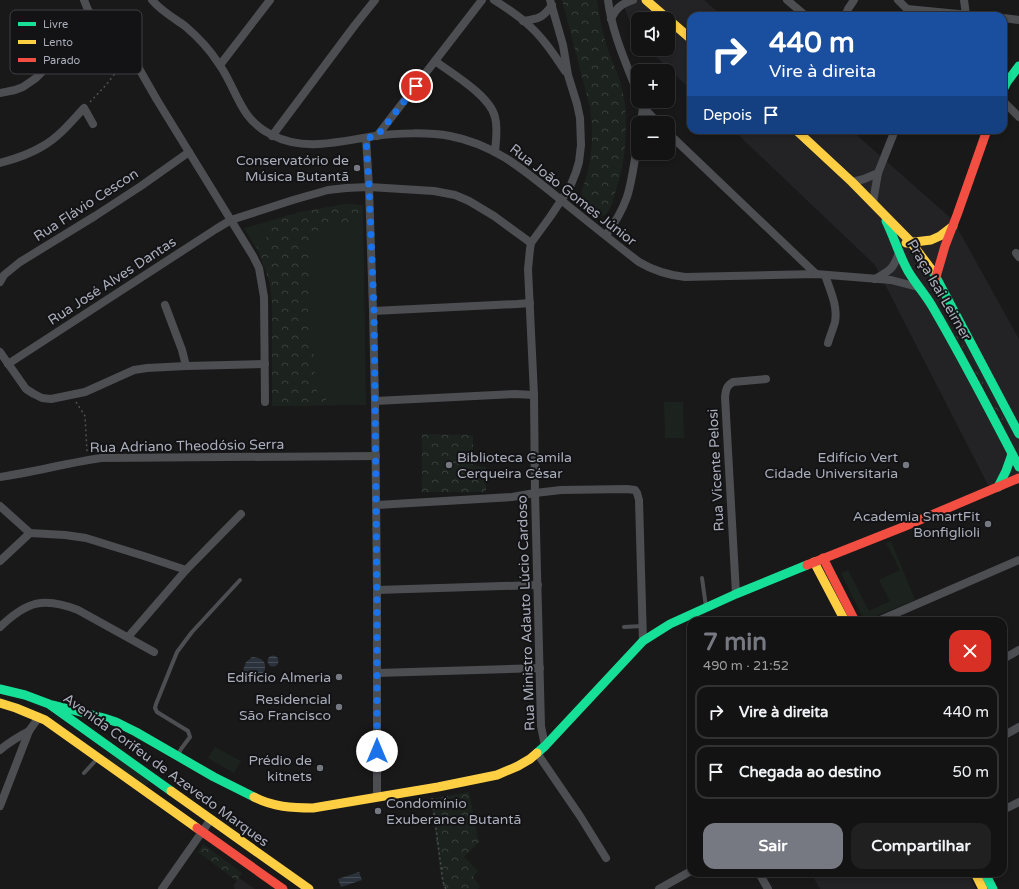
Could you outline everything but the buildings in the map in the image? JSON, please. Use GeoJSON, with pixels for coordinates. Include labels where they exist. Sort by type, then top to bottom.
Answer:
{"type":"FeatureCollection","features":[{"type":"Feature","properties":{"kind":"main road"},"geometry":{"type":"LineString","coordinates":[[646,0],[687,36]]}},
{"type":"Feature","properties":{"kind":"main road"},"geometry":{"type":"LineString","coordinates":[[1007,82],[1019,66]]}},
{"type":"Feature","properties":{"kind":"main road"},"geometry":{"type":"LineString","coordinates":[[801,134],[881,211]]}},
{"type":"Feature","properties":{"kind":"main road"},"geometry":{"type":"LineString","coordinates":[[936,277],[945,246],[986,134]]}},
{"type":"Feature","properties":{"kind":"main road","name":"Praça Isai Leirner"},"geometry":{"type":"LineString","coordinates":[[881,211],[910,241],[936,277],[1019,434]]}},
{"type":"Feature","properties":{"kind":"main road","name":"Praça Isai Leirner"},"geometry":{"type":"LineString","coordinates":[[881,211],[892,233],[899,253],[968,370],[1019,467]]}},
{"type":"Feature","properties":{"kind":"main road"},"geometry":{"type":"LineString","coordinates":[[899,253],[903,245],[910,241],[931,240],[953,226]]}},
{"type":"Feature","properties":{"kind":"main road"},"geometry":{"type":"LineString","coordinates":[[931,305],[946,297]]}},
{"type":"Feature","properties":{"kind":"main road"},"geometry":{"type":"LineString","coordinates":[[998,487],[1006,474],[1012,454]]}},
{"type":"Feature","properties":{"kind":"main road"},"geometry":{"type":"LineString","coordinates":[[49,704],[99,716],[116,722],[236,789],[278,806],[313,808],[444,786],[497,775],[518,766],[537,753],[643,641],[670,624],[736,594],[903,527],[1019,478]]}},
{"type":"Feature","properties":{"kind":"main road"},"geometry":{"type":"LineString","coordinates":[[818,560],[843,617]]}},
{"type":"Feature","properties":{"kind":"main road"},"geometry":{"type":"LineString","coordinates":[[818,560],[853,617]]}},
{"type":"Feature","properties":{"kind":"main road","name":"Avenida Corifeu de Azevedo Marques"},"geometry":{"type":"LineString","coordinates":[[0,689],[25,694],[49,704],[309,889]]}},
{"type":"Feature","properties":{"kind":"main road","name":"Avenida Corifeu de Azevedo Marques"},"geometry":{"type":"LineString","coordinates":[[0,703],[45,720],[283,889]]}},
{"type":"Feature","properties":{"kind":"main road"},"geometry":{"type":"LineString","coordinates":[[63,732],[75,732],[99,716]]}},
{"type":"Feature","properties":{"kind":"main road"},"geometry":{"type":"LineString","coordinates":[[977,877],[983,889]]}},
{"type":"Feature","properties":{"kind":"main road"},"geometry":{"type":"LineString","coordinates":[[987,877],[993,889]]}},
{"type":"Feature","properties":{"kind":"street"},"geometry":{"type":"LineString","coordinates":[[84,0],[89,10]]}},
{"type":"Feature","properties":{"kind":"street","name":"Rua João Gomes Júnior"},"geometry":{"type":"LineString","coordinates":[[153,0],[160,9],[187,28],[202,42],[220,65],[248,116],[256,126],[272,136],[307,145],[405,134],[436,134],[475,142],[503,155],[536,179],[639,262],[648,268],[674,276],[816,274],[900,282],[918,287]]}},
{"type":"Feature","properties":{"kind":"street"},"geometry":{"type":"LineString","coordinates":[[220,65],[270,0]]}},
{"type":"Feature","properties":{"kind":"street"},"geometry":{"type":"LineString","coordinates":[[272,136],[375,0]]}},
{"type":"Feature","properties":{"kind":"street"},"geometry":{"type":"LineString","coordinates":[[377,136],[482,0]]}},
{"type":"Feature","properties":{"kind":"street"},"geometry":{"type":"LineString","coordinates":[[494,0],[524,21],[545,43],[568,75]]}},
{"type":"Feature","properties":{"kind":"street"},"geometry":{"type":"LineString","coordinates":[[608,0],[611,19],[622,55],[631,77]]}},
{"type":"Feature","properties":{"kind":"street"},"geometry":{"type":"LineString","coordinates":[[611,19],[618,7],[633,0]]}},
{"type":"Feature","properties":{"kind":"street"},"geometry":{"type":"LineString","coordinates":[[787,0],[801,12]]}},
{"type":"Feature","properties":{"kind":"street"},"geometry":{"type":"LineString","coordinates":[[847,12],[854,0]]}},
{"type":"Feature","properties":{"kind":"street"},"geometry":{"type":"LineString","coordinates":[[898,0],[908,12]]}},
{"type":"Feature","properties":{"kind":"street"},"geometry":{"type":"LineString","coordinates":[[964,0],[966,12]]}},
{"type":"Feature","properties":{"kind":"street"},"geometry":{"type":"LineString","coordinates":[[524,21],[534,20],[541,17],[548,10],[551,2]]}},
{"type":"Feature","properties":{"kind":"street"},"geometry":{"type":"LineString","coordinates":[[551,2],[568,75]]}},
{"type":"Feature","properties":{"kind":"street"},"geometry":{"type":"LineString","coordinates":[[1007,18],[1019,20]]}},
{"type":"Feature","properties":{"kind":"street"},"geometry":{"type":"LineString","coordinates":[[435,61],[482,96],[490,107],[495,117],[495,152]]}},
{"type":"Feature","properties":{"kind":"street"},"geometry":{"type":"LineString","coordinates":[[142,72],[157,100],[259,268],[264,297],[265,402]]}},
{"type":"Feature","properties":{"kind":"street"},"geometry":{"type":"LineString","coordinates":[[0,93],[23,87],[39,74]]}},
{"type":"Feature","properties":{"kind":"street","name":"Rua Ministro Adauto Lúcio Cardoso"},"geometry":{"type":"LineString","coordinates":[[545,746],[541,726],[534,395],[528,269],[531,242],[570,187],[579,162],[581,145],[580,118],[568,75]]}},
{"type":"Feature","properties":{"kind":"street"},"geometry":{"type":"LineString","coordinates":[[1007,104],[1019,117]]}},
{"type":"Feature","properties":{"kind":"street"},"geometry":{"type":"LineString","coordinates":[[0,163],[18,158],[43,146],[61,132],[84,108],[93,124]]}},
{"type":"Feature","properties":{"kind":"street"},"geometry":{"type":"LineString","coordinates":[[645,108],[652,116]]}},
{"type":"Feature","properties":{"kind":"street"},"geometry":{"type":"LineString","coordinates":[[873,202],[878,173],[893,134]]}},
{"type":"Feature","properties":{"kind":"street"},"geometry":{"type":"LineString","coordinates":[[366,138],[374,310],[377,590],[377,797]]}},
{"type":"Feature","properties":{"kind":"street"},"geometry":{"type":"LineString","coordinates":[[675,140],[816,274]]}},
{"type":"Feature","properties":{"kind":"street","name":"Rua Flávio Cescon"},"geometry":{"type":"LineString","coordinates":[[0,282],[4,275],[20,262],[95,216],[189,152]]}},
{"type":"Feature","properties":{"kind":"street"},"geometry":{"type":"LineString","coordinates":[[606,235],[615,222],[627,195],[632,178],[635,160]]}},
{"type":"Feature","properties":{"kind":"street"},"geometry":{"type":"LineString","coordinates":[[852,182],[878,173]]}},
{"type":"Feature","properties":{"kind":"street","name":"Rua José Alves Dantas"},"geometry":{"type":"LineString","coordinates":[[8,364],[231,220],[328,190],[369,187],[434,191],[455,195],[469,201],[494,216],[531,242]]}},
{"type":"Feature","properties":{"kind":"street"},"geometry":{"type":"LineString","coordinates":[[875,279],[893,268],[899,253]]}},
{"type":"Feature","properties":{"kind":"street"},"geometry":{"type":"LineString","coordinates":[[826,275],[836,313],[835,322],[828,343]]}},
{"type":"Feature","properties":{"kind":"street"},"geometry":{"type":"LineString","coordinates":[[374,310],[517,304],[530,302]]}},
{"type":"Feature","properties":{"kind":"street"},"geometry":{"type":"LineString","coordinates":[[165,305],[182,350],[186,366]]}},
{"type":"Feature","properties":{"kind":"street"},"geometry":{"type":"LineString","coordinates":[[0,352],[26,389],[42,398],[51,399],[85,392],[134,370],[146,368],[265,364]]}},
{"type":"Feature","properties":{"kind":"street","name":"Rua Vicente Pelosi"},"geometry":{"type":"LineString","coordinates":[[736,594],[725,397],[726,388],[732,382],[766,378]]}},
{"type":"Feature","properties":{"kind":"street"},"geometry":{"type":"LineString","coordinates":[[375,401],[515,394],[534,395]]}},
{"type":"Feature","properties":{"kind":"street","name":"Rua Adriano Theodósio Serra"},"geometry":{"type":"LineString","coordinates":[[0,477],[88,460],[109,458],[376,456]]}},
{"type":"Feature","properties":{"kind":"street"},"geometry":{"type":"LineString","coordinates":[[376,504],[512,497],[561,490],[635,490],[639,500],[643,641]]}},
{"type":"Feature","properties":{"kind":"street"},"geometry":{"type":"LineString","coordinates":[[0,506],[30,533],[65,534],[86,538],[147,556],[186,570]]}},
{"type":"Feature","properties":{"kind":"street"},"geometry":{"type":"LineString","coordinates":[[128,637],[186,570],[241,514]]}},
{"type":"Feature","properties":{"kind":"street"},"geometry":{"type":"LineString","coordinates":[[0,561],[30,533]]}},
{"type":"Feature","properties":{"kind":"street"},"geometry":{"type":"LineString","coordinates":[[887,617],[1018,562]]}},
{"type":"Feature","properties":{"kind":"street"},"geometry":{"type":"LineString","coordinates":[[377,590],[538,585]]}},
{"type":"Feature","properties":{"kind":"street"},"geometry":{"type":"LineString","coordinates":[[0,627],[23,608],[48,602],[78,610],[154,652]]}},
{"type":"Feature","properties":{"kind":"street"},"geometry":{"type":"LineString","coordinates":[[1007,657],[1019,650]]}},
{"type":"Feature","properties":{"kind":"street"},"geometry":{"type":"LineString","coordinates":[[377,673],[540,668]]}},
{"type":"Feature","properties":{"kind":"street"},"geometry":{"type":"LineString","coordinates":[[0,806],[29,731],[39,717]]}},
{"type":"Feature","properties":{"kind":"street"},"geometry":{"type":"LineString","coordinates":[[1007,734],[1019,727]]}},
{"type":"Feature","properties":{"kind":"street"},"geometry":{"type":"LineString","coordinates":[[0,750],[15,738],[29,731]]}},
{"type":"Feature","properties":{"kind":"street"},"geometry":{"type":"LineString","coordinates":[[537,753],[572,804],[606,858]]}},
{"type":"Feature","properties":{"kind":"street"},"geometry":{"type":"LineString","coordinates":[[1007,808],[1019,802]]}},
{"type":"Feature","properties":{"kind":"street"},"geometry":{"type":"LineString","coordinates":[[162,889],[211,819]]}},
{"type":"Feature","properties":{"kind":"street"},"geometry":{"type":"LineString","coordinates":[[659,889],[687,873]]}},
{"type":"Feature","properties":{"kind":"street"},"geometry":{"type":"LineString","coordinates":[[761,877],[768,889]]}},
{"type":"Feature","properties":{"kind":"lane"},"geometry":{"type":"LineString","coordinates":[[702,578],[706,607]]}},
{"type":"Feature","properties":{"kind":"lane"},"geometry":{"type":"LineString","coordinates":[[177,757],[190,737],[190,734],[188,731],[157,712],[155,708],[156,704],[177,652],[192,632],[240,580]]}},
{"type":"Feature","properties":{"kind":"lane"},"geometry":{"type":"LineString","coordinates":[[624,627],[642,626]]}},
{"type":"Feature","properties":{"kind":"lane"},"geometry":{"type":"LineString","coordinates":[[84,773],[98,757]]}},
{"type":"Feature","properties":{"kind":"path"},"geometry":{"type":"LineString","coordinates":[[84,108],[115,74]]}},
{"type":"Feature","properties":{"kind":"path"},"geometry":{"type":"LineString","coordinates":[[71,395],[85,416],[88,460]]}},
{"type":"Feature","properties":{"kind":"path"},"geometry":{"type":"LineString","coordinates":[[432,798],[443,882],[446,889]]}},
{"type":"Feature","properties":{"kind":"shaded area"},"geometry":{"type":"Polygon","coordinates":[[[622,0],[704,0],[718,12],[687,12],[687,86],[675,75],[675,64],[664,64],[655,56],[675,56],[675,12],[631,12],[631,26],[622,0]]]}},
{"type":"Feature","properties":{"kind":"shaded area"},"geometry":{"type":"Polygon","coordinates":[[[737,134],[856,134],[953,220],[1019,339],[1019,475],[989,487],[875,265],[737,134]]]}},
{"type":"Feature","properties":{"kind":"shaded area"},"geometry":{"type":"Polygon","coordinates":[[[273,655],[277,657],[279,661],[277,665],[273,667],[269,665],[267,661],[269,657],[273,655]]]}},
{"type":"Feature","properties":{"kind":"shaded area"},"geometry":{"type":"Polygon","coordinates":[[[252,657],[261,659],[265,664],[265,671],[262,680],[242,673],[246,662],[252,657]]]}},
{"type":"Feature","properties":{"kind":"shaded area"},"geometry":{"type":"Polygon","coordinates":[[[359,872],[362,880],[341,887],[338,879],[359,872]]]}},
{"type":"Feature","properties":{"kind":"shaded area"},"geometry":{"type":"Polygon","coordinates":[[[813,877],[970,877],[976,889],[820,889],[813,877]]]}},
{"type":"Feature","properties":{"kind":"shaded area"},"geometry":{"type":"Polygon","coordinates":[[[239,878],[255,889],[235,889],[233,886],[239,878]]]}},
{"type":"Feature","properties":{"kind":"green space"},"geometry":{"type":"Polygon","coordinates":[[[562,0],[597,0],[605,40],[620,81],[624,97],[626,139],[622,168],[611,207],[605,215],[602,216],[593,211],[581,199],[591,151],[591,114],[562,0]]]}},
{"type":"Feature","properties":{"kind":"green space"},"geometry":{"type":"Polygon","coordinates":[[[346,204],[363,205],[366,405],[272,406],[272,303],[270,283],[259,253],[244,228],[301,212],[346,204]]]}},
{"type":"Feature","properties":{"kind":"green space"},"geometry":{"type":"Polygon","coordinates":[[[346,204],[361,205],[361,221],[324,225],[309,238],[310,270],[308,314],[314,353],[315,384],[318,394],[326,395],[326,405],[272,406],[272,303],[270,283],[256,244],[267,237],[268,230],[279,218],[301,212],[346,204]]]}},
{"type":"Feature","properties":{"kind":"green space"},"geometry":{"type":"Polygon","coordinates":[[[947,315],[1008,429],[1005,428],[946,317],[947,315]]]}},
{"type":"Feature","properties":{"kind":"green space"},"geometry":{"type":"Polygon","coordinates":[[[664,402],[683,402],[684,438],[665,438],[664,402]]]}},
{"type":"Feature","properties":{"kind":"green space"},"geometry":{"type":"Polygon","coordinates":[[[422,434],[473,435],[473,466],[486,467],[486,492],[422,492],[422,434]]]}},
{"type":"Feature","properties":{"kind":"green space"},"geometry":{"type":"Polygon","coordinates":[[[891,541],[915,600],[873,617],[862,616],[841,573],[848,570],[869,611],[890,601],[879,580],[900,570],[886,543],[891,541]]]}},
{"type":"Feature","properties":{"kind":"green space"},"geometry":{"type":"Polygon","coordinates":[[[215,747],[241,761],[234,773],[208,758],[215,747]]]}},
{"type":"Feature","properties":{"kind":"green space"},"geometry":{"type":"Polygon","coordinates":[[[112,753],[150,781],[145,787],[108,759],[112,753]]]}},
{"type":"Feature","properties":{"kind":"green space"},"geometry":{"type":"Polygon","coordinates":[[[469,792],[478,839],[480,841],[464,857],[478,871],[473,877],[480,886],[478,889],[444,889],[441,878],[431,799],[469,792]]]}},
{"type":"Feature","properties":{"kind":"green space"},"geometry":{"type":"Polygon","coordinates":[[[203,844],[242,873],[237,881],[198,852],[203,844]]]}},
{"type":"Feature","properties":{"kind":"traffic: fast"},"geometry":{"type":"LineString","coordinates":[[1007,82],[1019,66]]}},
{"type":"Feature","properties":{"kind":"traffic: fast"},"geometry":{"type":"LineString","coordinates":[[886,221],[908,271],[929,302],[977,386],[1019,467]]}},
{"type":"Feature","properties":{"kind":"traffic: fast"},"geometry":{"type":"LineString","coordinates":[[931,269],[1019,434]]}},
{"type":"Feature","properties":{"kind":"traffic: fast"},"geometry":{"type":"LineString","coordinates":[[998,487],[1012,454]]}},
{"type":"Feature","properties":{"kind":"traffic: fast"},"geometry":{"type":"LineString","coordinates":[[537,753],[643,641],[670,624],[736,594],[807,565]]}},
{"type":"Feature","properties":{"kind":"traffic: fast"},"geometry":{"type":"LineString","coordinates":[[0,689],[25,695],[49,704],[171,791]]}},
{"type":"Feature","properties":{"kind":"traffic: fast"},"geometry":{"type":"LineString","coordinates":[[53,705],[116,722],[214,777],[254,797]]}},
{"type":"Feature","properties":{"kind":"traffic: fast"},"geometry":{"type":"LineString","coordinates":[[987,877],[993,889]]}},
{"type":"Feature","properties":{"kind":"traffic: slow"},"geometry":{"type":"LineString","coordinates":[[646,0],[687,36]]}},
{"type":"Feature","properties":{"kind":"traffic: slow"},"geometry":{"type":"LineString","coordinates":[[800,134],[852,182],[910,241],[931,269]]}},
{"type":"Feature","properties":{"kind":"traffic: slow"},"geometry":{"type":"LineString","coordinates":[[906,243],[931,240],[940,236],[953,226]]}},
{"type":"Feature","properties":{"kind":"traffic: slow"},"geometry":{"type":"LineString","coordinates":[[814,562],[843,617]]}},
{"type":"Feature","properties":{"kind":"traffic: slow"},"geometry":{"type":"LineString","coordinates":[[0,703],[45,720],[197,828]]}},
{"type":"Feature","properties":{"kind":"traffic: slow"},"geometry":{"type":"LineString","coordinates":[[254,797],[268,803],[283,806],[313,808],[438,787],[497,775],[518,766],[537,753]]}},
{"type":"Feature","properties":{"kind":"traffic: slow"},"geometry":{"type":"LineString","coordinates":[[171,791],[309,889]]}},
{"type":"Feature","properties":{"kind":"traffic: slow"},"geometry":{"type":"LineString","coordinates":[[977,877],[983,889]]}},
{"type":"Feature","properties":{"kind":"traffic: jam"},"geometry":{"type":"LineString","coordinates":[[936,277],[945,246],[986,134]]}},
{"type":"Feature","properties":{"kind":"traffic: jam"},"geometry":{"type":"LineString","coordinates":[[807,565],[903,527],[1019,478]]}},
{"type":"Feature","properties":{"kind":"traffic: jam"},"geometry":{"type":"LineString","coordinates":[[823,558],[853,617]]}},
{"type":"Feature","properties":{"kind":"traffic: jam"},"geometry":{"type":"LineString","coordinates":[[197,828],[283,889]]}},
{"type":"Feature","properties":{"kind":"place","name":"Conservatório de Música Butantã"},"geometry":{"type":"Point","coordinates":[357,168]}},
{"type":"Feature","properties":{"kind":"place","name":"Biblioteca Camila Cerqueira César"},"geometry":{"type":"Point","coordinates":[449,465]}},
{"type":"Feature","properties":{"kind":"place","name":"Edifício Vert Cidade Universitaria"},"geometry":{"type":"Point","coordinates":[906,465]}},
{"type":"Feature","properties":{"kind":"place","name":"Academia SmartFit Bonfiglioli"},"geometry":{"type":"Point","coordinates":[988,524]}},
{"type":"Feature","properties":{"kind":"place","name":"Edifício Almeria"},"geometry":{"type":"Point","coordinates":[339,677]}},
{"type":"Feature","properties":{"kind":"place","name":"Residencial São Francisco"},"geometry":{"type":"Point","coordinates":[339,707]}},
{"type":"Feature","properties":{"kind":"place","name":"Prédio de kitnets"},"geometry":{"type":"Point","coordinates":[320,768]}},
{"type":"Feature","properties":{"kind":"place","name":"Condomínio Exuberance Butantã"},"geometry":{"type":"Point","coordinates":[378,811]}},
{"type":"Feature","properties":{"kind":"route"},"geometry":{"type":"LineString","coordinates":[[377,751],[374,310],[366,138],[377,136],[416,86]]}}]}
